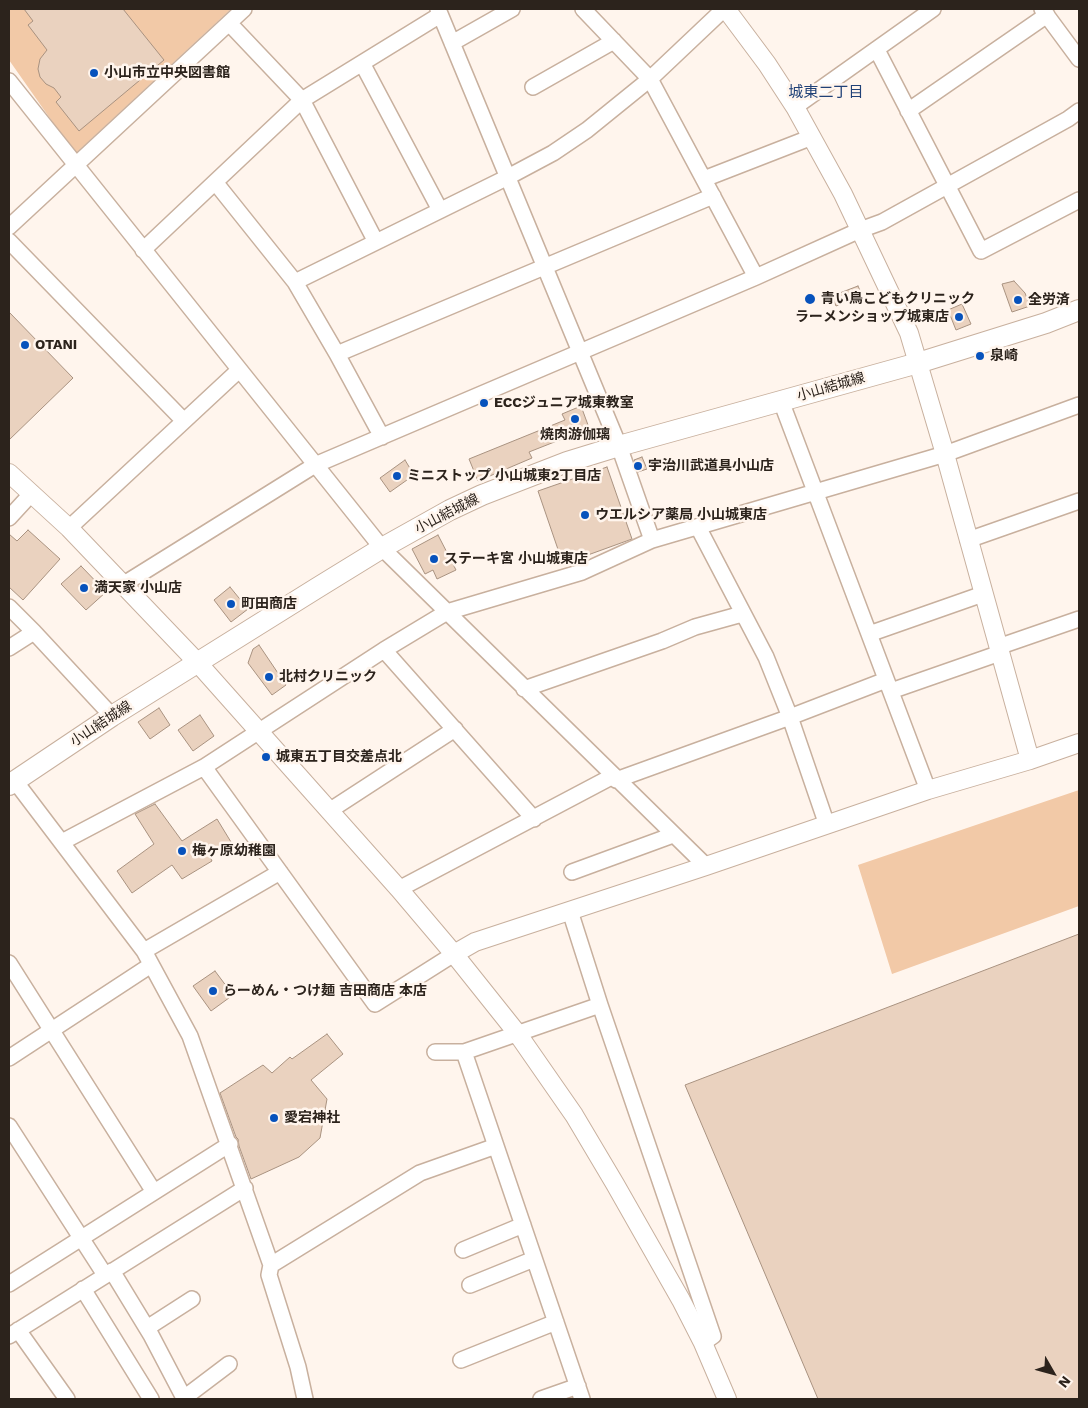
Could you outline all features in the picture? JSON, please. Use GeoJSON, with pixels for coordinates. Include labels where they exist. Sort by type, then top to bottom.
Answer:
{"type":"FeatureCollection","features":[{"type":"Feature","properties":{"kind":"main road","name":"小山結城線"},"geometry":{"type":"LineString","coordinates":[[12,783],[112,716],[382,548],[450,510],[482,495],[566,462],[918,363],[1046,323],[1079,310]]}},
{"type":"Feature","properties":{"kind":"street"},"geometry":{"type":"LineString","coordinates":[[9,227],[244,9]]}},
{"type":"Feature","properties":{"kind":"street"},"geometry":{"type":"LineString","coordinates":[[452,43],[512,9]]}},
{"type":"Feature","properties":{"kind":"street"},"geometry":{"type":"LineString","coordinates":[[583,9],[650,79],[756,277]]}},
{"type":"Feature","properties":{"kind":"street"},"geometry":{"type":"LineString","coordinates":[[295,282],[553,153],[650,79],[725,9],[768,64],[795,107],[843,194],[909,332],[1030,760]]}},
{"type":"Feature","properties":{"kind":"street"},"geometry":{"type":"LineString","coordinates":[[795,107],[933,9]]}},
{"type":"Feature","properties":{"kind":"street"},"geometry":{"type":"LineString","coordinates":[[143,250],[302,100],[439,12],[619,446],[652,540]]}},
{"type":"Feature","properties":{"kind":"street"},"geometry":{"type":"LineString","coordinates":[[908,111],[1044,12],[1079,59]]}},
{"type":"Feature","properties":{"kind":"street"},"geometry":{"type":"LineString","coordinates":[[229,23],[302,100],[376,242]]}},
{"type":"Feature","properties":{"kind":"street"},"geometry":{"type":"LineString","coordinates":[[533,87],[614,42]]}},
{"type":"Feature","properties":{"kind":"street"},"geometry":{"type":"LineString","coordinates":[[877,50],[981,252],[1079,200]]}},
{"type":"Feature","properties":{"kind":"street"},"geometry":{"type":"LineString","coordinates":[[362,63],[440,210]]}},
{"type":"Feature","properties":{"kind":"street"},"geometry":{"type":"LineString","coordinates":[[9,81],[382,548],[614,778],[706,866]]}},
{"type":"Feature","properties":{"kind":"street"},"geometry":{"type":"LineString","coordinates":[[124,584],[316,465],[882,222],[1068,118],[1079,110]]}},
{"type":"Feature","properties":{"kind":"street"},"geometry":{"type":"LineString","coordinates":[[704,179],[812,137]]}},
{"type":"Feature","properties":{"kind":"street"},"geometry":{"type":"LineString","coordinates":[[215,182],[295,282],[382,437]]}},
{"type":"Feature","properties":{"kind":"street"},"geometry":{"type":"LineString","coordinates":[[337,354],[713,196]]}},
{"type":"Feature","properties":{"kind":"street"},"geometry":{"type":"LineString","coordinates":[[9,242],[184,421]]}},
{"type":"Feature","properties":{"kind":"street"},"geometry":{"type":"LineString","coordinates":[[69,528],[239,370]]}},
{"type":"Feature","properties":{"kind":"street"},"geometry":{"type":"LineString","coordinates":[[782,401],[928,790]]}},
{"type":"Feature","properties":{"kind":"street"},"geometry":{"type":"LineString","coordinates":[[62,842],[204,767],[384,650],[447,612],[582,572],[652,540],[945,454],[1079,405]]}},
{"type":"Feature","properties":{"kind":"street"},"geometry":{"type":"LineString","coordinates":[[9,473],[69,528],[198,662],[398,889],[518,1033],[574,1116],[615,1184],[681,1300],[703,1343],[727,1399]]}},
{"type":"Feature","properties":{"kind":"street"},"geometry":{"type":"LineString","coordinates":[[9,518],[32,493]]}},
{"type":"Feature","properties":{"kind":"street"},"geometry":{"type":"LineString","coordinates":[[968,540],[1079,501]]}},
{"type":"Feature","properties":{"kind":"street"},"geometry":{"type":"LineString","coordinates":[[698,527],[766,657],[790,717],[827,825]]}},
{"type":"Feature","properties":{"kind":"street"},"geometry":{"type":"LineString","coordinates":[[869,634],[983,594]]}},
{"type":"Feature","properties":{"kind":"street"},"geometry":{"type":"LineString","coordinates":[[9,607],[112,716]]}},
{"type":"Feature","properties":{"kind":"street"},"geometry":{"type":"LineString","coordinates":[[524,689],[662,641],[695,627],[742,614]]}},
{"type":"Feature","properties":{"kind":"street"},"geometry":{"type":"LineString","coordinates":[[398,889],[614,778],[790,717],[999,650],[1079,619]]}},
{"type":"Feature","properties":{"kind":"street"},"geometry":{"type":"LineString","coordinates":[[9,648],[34,632]]}},
{"type":"Feature","properties":{"kind":"street"},"geometry":{"type":"LineString","coordinates":[[384,650],[534,819]]}},
{"type":"Feature","properties":{"kind":"street"},"geometry":{"type":"LineString","coordinates":[[329,811],[455,729]]}},
{"type":"Feature","properties":{"kind":"street"},"geometry":{"type":"LineString","coordinates":[[204,767],[375,1004],[475,942],[928,790],[1030,760],[1079,742]]}},
{"type":"Feature","properties":{"kind":"street"},"geometry":{"type":"LineString","coordinates":[[12,783],[62,842],[144,951],[190,1036],[230,1144],[271,1265],[270,1275],[298,1367],[305,1399]]}},
{"type":"Feature","properties":{"kind":"street"},"geometry":{"type":"LineString","coordinates":[[572,872],[673,834]]}},
{"type":"Feature","properties":{"kind":"street"},"geometry":{"type":"LineString","coordinates":[[144,951],[280,872]]}},
{"type":"Feature","properties":{"kind":"street"},"geometry":{"type":"LineString","coordinates":[[570,911],[600,1005],[713,1336],[703,1343]]}},
{"type":"Feature","properties":{"kind":"street"},"geometry":{"type":"LineString","coordinates":[[9,963],[154,1192]]}},
{"type":"Feature","properties":{"kind":"street"},"geometry":{"type":"LineString","coordinates":[[9,1058],[152,965]]}},
{"type":"Feature","properties":{"kind":"street"},"geometry":{"type":"LineString","coordinates":[[435,1052],[464,1052],[600,1005]]}},
{"type":"Feature","properties":{"kind":"street"},"geometry":{"type":"LineString","coordinates":[[464,1052],[580,1393],[541,1399]]}},
{"type":"Feature","properties":{"kind":"street"},"geometry":{"type":"LineString","coordinates":[[9,1126],[81,1238],[109,1273],[147,1328],[184,1398],[229,1364]]}},
{"type":"Feature","properties":{"kind":"street"},"geometry":{"type":"LineString","coordinates":[[9,1284],[230,1144]]}},
{"type":"Feature","properties":{"kind":"street"},"geometry":{"type":"LineString","coordinates":[[271,1265],[420,1173],[496,1146]]}},
{"type":"Feature","properties":{"kind":"street"},"geometry":{"type":"LineString","coordinates":[[68,1399],[13,1333],[245,1188]]}},
{"type":"Feature","properties":{"kind":"street"},"geometry":{"type":"LineString","coordinates":[[463,1250],[523,1225]]}},
{"type":"Feature","properties":{"kind":"street"},"geometry":{"type":"LineString","coordinates":[[470,1286],[534,1258]]}},
{"type":"Feature","properties":{"kind":"street"},"geometry":{"type":"LineString","coordinates":[[84,1289],[152,1399]]}},
{"type":"Feature","properties":{"kind":"street"},"geometry":{"type":"LineString","coordinates":[[147,1328],[192,1299]]}},
{"type":"Feature","properties":{"kind":"street"},"geometry":{"type":"LineString","coordinates":[[461,1360],[556,1322]]}},
{"type":"Feature","properties":{"kind":"shaded area"},"geometry":{"type":"Polygon","coordinates":[[[9,9],[231,9],[75,154],[9,60],[9,9]]]}},
{"type":"Feature","properties":{"kind":"shaded area"},"geometry":{"type":"Polygon","coordinates":[[[1079,790],[1079,906],[892,974],[858,865],[1079,790]]]}},
{"type":"Feature","properties":{"kind":"building","name":"小山市立中央図書館"},"geometry":{"type":"Polygon","coordinates":[[[24,9],[123,9],[164,60],[79,131],[56,102],[61,97],[54,88],[46,84],[40,77],[38,69],[40,59],[47,50],[28,25],[33,21],[24,9]]]}},
{"type":"Feature","properties":{"kind":"building","name":"全労済"},"geometry":{"type":"Polygon","coordinates":[[[1014,281],[1025,293],[1030,306],[1012,312],[1002,284],[1014,281]]]}},
{"type":"Feature","properties":{"kind":"building"},"geometry":{"type":"Polygon","coordinates":[[[858,286],[862,295],[836,306],[832,296],[858,286]]]}},
{"type":"Feature","properties":{"kind":"building","name":"ラーメンショップ城東店"},"geometry":{"type":"Polygon","coordinates":[[[962,304],[971,324],[956,330],[948,310],[962,304]]]}},
{"type":"Feature","properties":{"kind":"building","name":"OTANI"},"geometry":{"type":"Polygon","coordinates":[[[9,312],[73,378],[9,440],[9,312]]]}},
{"type":"Feature","properties":{"kind":"building"},"geometry":{"type":"Polygon","coordinates":[[[581,406],[588,425],[566,434],[567,437],[529,452],[532,458],[478,481],[469,459],[565,420],[562,414],[581,406]]]}},
{"type":"Feature","properties":{"kind":"building","name":"宇治川武道具小山店"},"geometry":{"type":"Polygon","coordinates":[[[642,457],[647,469],[638,472],[634,460],[642,457]]]}},
{"type":"Feature","properties":{"kind":"building","name":"ミニストップ 小山城東2丁目店"},"geometry":{"type":"Polygon","coordinates":[[[405,460],[414,475],[390,492],[380,478],[405,460]]]}},
{"type":"Feature","properties":{"kind":"building","name":"ウエルシア薬局 小山城東店"},"geometry":{"type":"Polygon","coordinates":[[[607,467],[632,539],[563,564],[538,491],[607,467]]]}},
{"type":"Feature","properties":{"kind":"building"},"geometry":{"type":"Polygon","coordinates":[[[28,530],[60,559],[23,600],[9,587],[9,534],[17,541],[28,530]]]}},
{"type":"Feature","properties":{"kind":"building","name":"ステーキ宮 小山城東店"},"geometry":{"type":"Polygon","coordinates":[[[438,535],[456,570],[437,579],[433,570],[425,574],[412,549],[438,535]]]}},
{"type":"Feature","properties":{"kind":"building","name":"満天家 小山店"},"geometry":{"type":"Polygon","coordinates":[[[81,566],[106,592],[86,610],[61,584],[81,566]]]}},
{"type":"Feature","properties":{"kind":"building","name":"町田商店"},"geometry":{"type":"Polygon","coordinates":[[[230,587],[248,609],[231,622],[214,600],[230,587]]]}},
{"type":"Feature","properties":{"kind":"building","name":"北村クリニック"},"geometry":{"type":"Polygon","coordinates":[[[259,645],[286,685],[272,695],[248,663],[253,649],[259,645]]]}},
{"type":"Feature","properties":{"kind":"building"},"geometry":{"type":"Polygon","coordinates":[[[159,708],[170,725],[150,739],[138,722],[159,708]]]}},
{"type":"Feature","properties":{"kind":"building"},"geometry":{"type":"Polygon","coordinates":[[[200,715],[214,736],[193,751],[178,730],[200,715]]]}},
{"type":"Feature","properties":{"kind":"building","name":"梅ヶ原幼稚園"},"geometry":{"type":"Polygon","coordinates":[[[155,804],[182,841],[217,819],[231,842],[210,857],[212,861],[182,879],[172,865],[132,893],[117,871],[154,844],[135,814],[155,804]]]}},
{"type":"Feature","properties":{"kind":"building"},"geometry":{"type":"Polygon","coordinates":[[[1079,934],[1079,1399],[818,1399],[685,1085],[1079,934]]]}},
{"type":"Feature","properties":{"kind":"building","name":"らーめん・つけ麺 吉田商店 本店"},"geometry":{"type":"Polygon","coordinates":[[[215,971],[233,995],[211,1011],[193,986],[215,971]]]}},
{"type":"Feature","properties":{"kind":"building","name":"愛宕神社"},"geometry":{"type":"Polygon","coordinates":[[[327,1034],[343,1054],[311,1080],[327,1099],[320,1138],[299,1157],[251,1179],[220,1093],[263,1065],[272,1073],[290,1057],[292,1059],[327,1034]]]}},
{"type":"Feature","properties":{"kind":"place","name":"小山市立中央図書館"},"geometry":{"type":"Point","coordinates":[94,73]}},
{"type":"Feature","properties":{"kind":"place","name":"青い鳥こどもクリニック"},"geometry":{"type":"Point","coordinates":[810,299]}},
{"type":"Feature","properties":{"kind":"place","name":"全労済"},"geometry":{"type":"Point","coordinates":[1018,300]}},
{"type":"Feature","properties":{"kind":"place","name":"ラーメンショップ城東店"},"geometry":{"type":"Point","coordinates":[959,317]}},
{"type":"Feature","properties":{"kind":"place","name":"OTANI"},"geometry":{"type":"Point","coordinates":[25,345]}},
{"type":"Feature","properties":{"kind":"place","name":"泉崎"},"geometry":{"type":"Point","coordinates":[980,356]}},
{"type":"Feature","properties":{"kind":"place","name":"ECCジュニア城東教室"},"geometry":{"type":"Point","coordinates":[484,403]}},
{"type":"Feature","properties":{"kind":"place","name":"焼肉游伽璃"},"geometry":{"type":"Point","coordinates":[575,419]}},
{"type":"Feature","properties":{"kind":"place","name":"宇治川武道具小山店"},"geometry":{"type":"Point","coordinates":[638,466]}},
{"type":"Feature","properties":{"kind":"place","name":"ミニストップ 小山城東2丁目店"},"geometry":{"type":"Point","coordinates":[397,476]}},
{"type":"Feature","properties":{"kind":"place","name":"ウエルシア薬局 小山城東店"},"geometry":{"type":"Point","coordinates":[585,515]}},
{"type":"Feature","properties":{"kind":"place","name":"ステーキ宮 小山城東店"},"geometry":{"type":"Point","coordinates":[434,559]}},
{"type":"Feature","properties":{"kind":"place","name":"満天家 小山店"},"geometry":{"type":"Point","coordinates":[84,588]}},
{"type":"Feature","properties":{"kind":"place","name":"町田商店"},"geometry":{"type":"Point","coordinates":[231,604]}},
{"type":"Feature","properties":{"kind":"place","name":"北村クリニック"},"geometry":{"type":"Point","coordinates":[269,677]}},
{"type":"Feature","properties":{"kind":"place","name":"城東五丁目交差点北"},"geometry":{"type":"Point","coordinates":[266,757]}},
{"type":"Feature","properties":{"kind":"place","name":"梅ヶ原幼稚園"},"geometry":{"type":"Point","coordinates":[182,851]}},
{"type":"Feature","properties":{"kind":"place","name":"らーめん・つけ麺 吉田商店 本店"},"geometry":{"type":"Point","coordinates":[213,991]}},
{"type":"Feature","properties":{"kind":"place","name":"愛宕神社"},"geometry":{"type":"Point","coordinates":[274,1118]}},
{"type":"Feature","properties":{"kind":"district","name":"城東二丁目"},"geometry":{"type":"Point","coordinates":[826,93]}}]}
